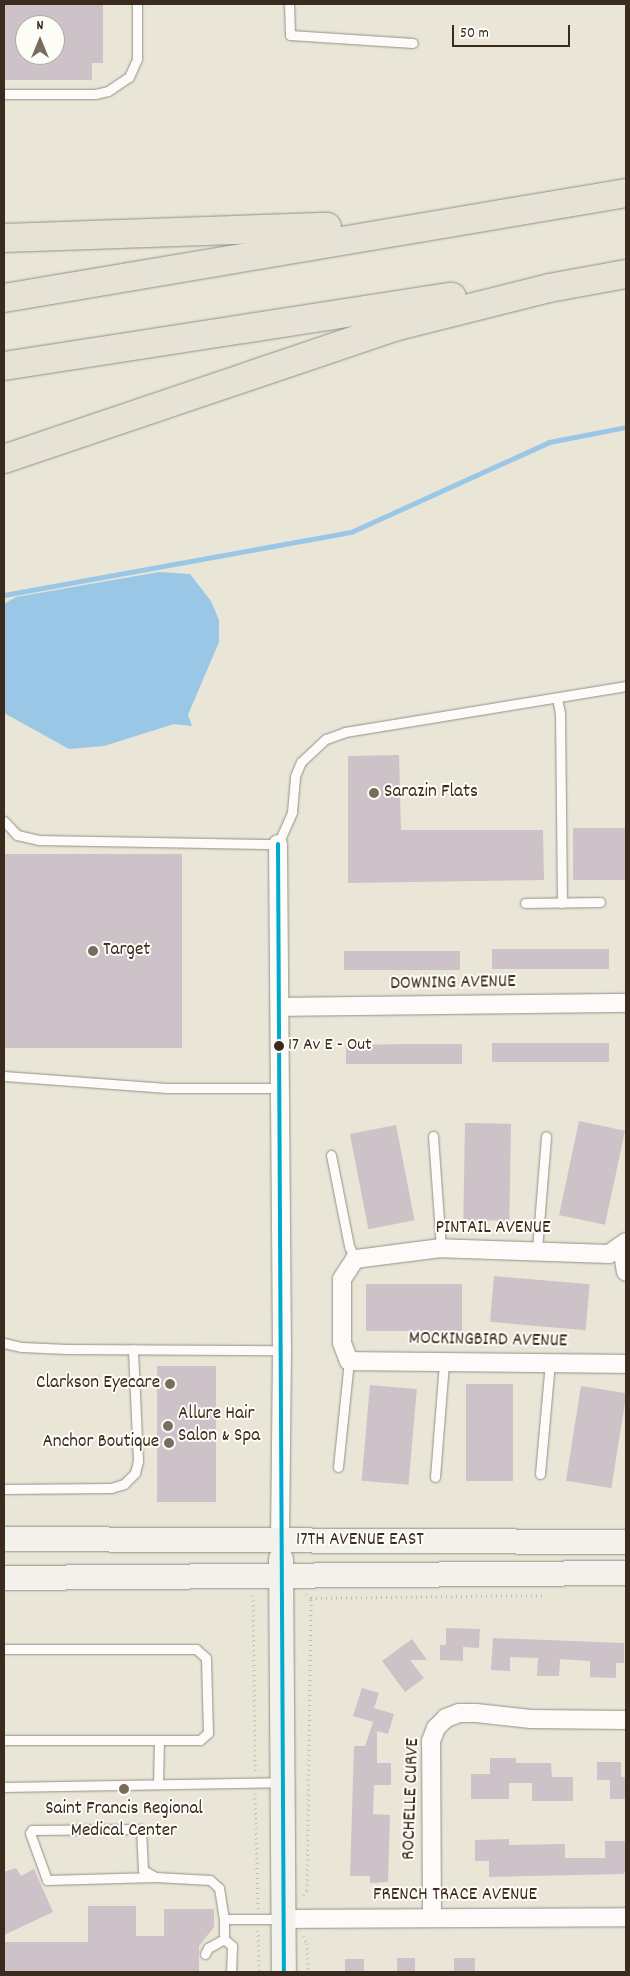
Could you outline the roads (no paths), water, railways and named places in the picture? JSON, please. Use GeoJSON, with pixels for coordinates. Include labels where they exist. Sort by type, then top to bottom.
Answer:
{"type":"FeatureCollection","features":[{"type":"Feature","properties":{"kind":"highway"},"geometry":{"type":"LineString","coordinates":[[4,298],[443,222],[626,193]]}},
{"type":"Feature","properties":{"kind":"highway"},"geometry":{"type":"LineString","coordinates":[[4,238],[142,236],[443,222]]}},
{"type":"Feature","properties":{"kind":"highway"},"geometry":{"type":"LineString","coordinates":[[4,366],[626,270]]}},
{"type":"Feature","properties":{"kind":"highway"},"geometry":{"type":"LineString","coordinates":[[4,459],[398,326],[548,288],[626,274]]}},
{"type":"Feature","properties":{"kind":"street"},"geometry":{"type":"LineString","coordinates":[[278,844],[281,1008],[282,1350],[280,1542],[282,1782],[292,1919],[284,1972]]}},
{"type":"Feature","properties":{"kind":"street","name":"DOWNING AVENUE"},"geometry":{"type":"LineString","coordinates":[[281,1008],[626,1004]]}},
{"type":"Feature","properties":{"kind":"street"},"geometry":{"type":"LineString","coordinates":[[624,1244],[626,1272]]}},
{"type":"Feature","properties":{"kind":"street","name":"PINTAIL AVENUE"},"geometry":{"type":"LineString","coordinates":[[355,1259],[441,1248],[537,1249],[609,1254],[624,1244]]}},
{"type":"Feature","properties":{"kind":"street"},"geometry":{"type":"LineString","coordinates":[[349,1361],[342,1343],[342,1279],[355,1259]]}},
{"type":"Feature","properties":{"kind":"street","name":"MOCKINGBIRD AVENUE"},"geometry":{"type":"LineString","coordinates":[[349,1361],[626,1364]]}},
{"type":"Feature","properties":{"kind":"street","name":"17TH AVENUE EAST"},"geometry":{"type":"LineString","coordinates":[[4,1539],[280,1542],[626,1542]]}},
{"type":"Feature","properties":{"kind":"street"},"geometry":{"type":"LineString","coordinates":[[4,1548],[46,1540]]}},
{"type":"Feature","properties":{"kind":"street","name":"17TH AVENUE EAST"},"geometry":{"type":"LineString","coordinates":[[4,1578],[626,1573]]}},
{"type":"Feature","properties":{"kind":"street","name":"ROCHELLE CURVE"},"geometry":{"type":"LineString","coordinates":[[432,1918],[431,1741],[436,1728],[446,1718],[459,1713],[531,1719],[626,1720]]}},
{"type":"Feature","properties":{"kind":"street","name":"FRENCH TRACE AVENUE"},"geometry":{"type":"LineString","coordinates":[[292,1919],[626,1917]]}},
{"type":"Feature","properties":{"kind":"lane"},"geometry":{"type":"LineString","coordinates":[[4,94],[95,94],[108,91],[128,77],[137,59],[137,4]]}},
{"type":"Feature","properties":{"kind":"lane"},"geometry":{"type":"LineString","coordinates":[[289,4],[290,35],[413,44]]}},
{"type":"Feature","properties":{"kind":"lane"},"geometry":{"type":"LineString","coordinates":[[4,821],[17,835],[38,840],[278,844],[292,812],[295,776],[301,762],[326,739],[346,732],[626,686]]}},
{"type":"Feature","properties":{"kind":"lane"},"geometry":{"type":"LineString","coordinates":[[557,698],[560,713],[562,902]]}},
{"type":"Feature","properties":{"kind":"lane"},"geometry":{"type":"LineString","coordinates":[[526,903],[600,902]]}},
{"type":"Feature","properties":{"kind":"lane"},"geometry":{"type":"LineString","coordinates":[[4,1076],[167,1088],[281,1088]]}},
{"type":"Feature","properties":{"kind":"lane"},"geometry":{"type":"LineString","coordinates":[[433,1136],[441,1248]]}},
{"type":"Feature","properties":{"kind":"lane"},"geometry":{"type":"LineString","coordinates":[[537,1249],[546,1136]]}},
{"type":"Feature","properties":{"kind":"lane"},"geometry":{"type":"LineString","coordinates":[[331,1156],[349,1246],[355,1259]]}},
{"type":"Feature","properties":{"kind":"lane"},"geometry":{"type":"LineString","coordinates":[[4,1342],[22,1347],[282,1350]]}},
{"type":"Feature","properties":{"kind":"lane"},"geometry":{"type":"LineString","coordinates":[[4,1489],[111,1488],[124,1484],[135,1473],[138,1461],[133,1349]]}},
{"type":"Feature","properties":{"kind":"lane"},"geometry":{"type":"LineString","coordinates":[[338,1467],[349,1361]]}},
{"type":"Feature","properties":{"kind":"lane"},"geometry":{"type":"LineString","coordinates":[[435,1477],[444,1362]]}},
{"type":"Feature","properties":{"kind":"lane"},"geometry":{"type":"LineString","coordinates":[[540,1474],[550,1363]]}},
{"type":"Feature","properties":{"kind":"lane"},"geometry":{"type":"LineString","coordinates":[[4,1649],[196,1649],[204,1652],[207,1672],[208,1733],[200,1740],[4,1740]]}},
{"type":"Feature","properties":{"kind":"lane"},"geometry":{"type":"LineString","coordinates":[[158,1784],[159,1740]]}},
{"type":"Feature","properties":{"kind":"lane"},"geometry":{"type":"LineString","coordinates":[[4,1787],[282,1782]]}},
{"type":"Feature","properties":{"kind":"lane"},"geometry":{"type":"LineString","coordinates":[[154,1878],[143,1870],[141,1829],[32,1830],[30,1833],[47,1880],[154,1878],[210,1880],[219,1888],[224,1919],[224,1939],[232,1946],[231,1972]]}},
{"type":"Feature","properties":{"kind":"lane"},"geometry":{"type":"LineString","coordinates":[[224,1919],[292,1919]]}},
{"type":"Feature","properties":{"kind":"lane"},"geometry":{"type":"LineString","coordinates":[[205,1954],[208,1948],[224,1939]]}},
{"type":"Feature","properties":{"kind":"water"},"geometry":{"type":"Polygon","coordinates":[[[159,572],[190,574],[211,601],[219,620],[219,642],[188,715],[192,726],[174,724],[104,746],[69,749],[4,713],[4,604],[16,597],[159,572]]]}},
{"type":"Feature","properties":{"kind":"waterway"},"geometry":{"type":"LineString","coordinates":[[4,595],[351,532],[549,442],[626,427]]}},
{"type":"Feature","properties":{"kind":"place","name":"Sarazin Flats"},"geometry":{"type":"Point","coordinates":[374,793]}},
{"type":"Feature","properties":{"kind":"place","name":"Target"},"geometry":{"type":"Point","coordinates":[93,951]}},
{"type":"Feature","properties":{"kind":"place","name":"17 Av E - Out"},"geometry":{"type":"Point","coordinates":[279,1046]}},
{"type":"Feature","properties":{"kind":"place","name":"Clarkson Eyecare"},"geometry":{"type":"Point","coordinates":[170,1384]}},
{"type":"Feature","properties":{"kind":"place","name":"Allure Hair Salon & Spa"},"geometry":{"type":"Point","coordinates":[168,1426]}},
{"type":"Feature","properties":{"kind":"place","name":"Anchor Boutique"},"geometry":{"type":"Point","coordinates":[169,1443]}},
{"type":"Feature","properties":{"kind":"place","name":"Saint Francis Regional Medical Center"},"geometry":{"type":"Point","coordinates":[124,1789]}}]}
